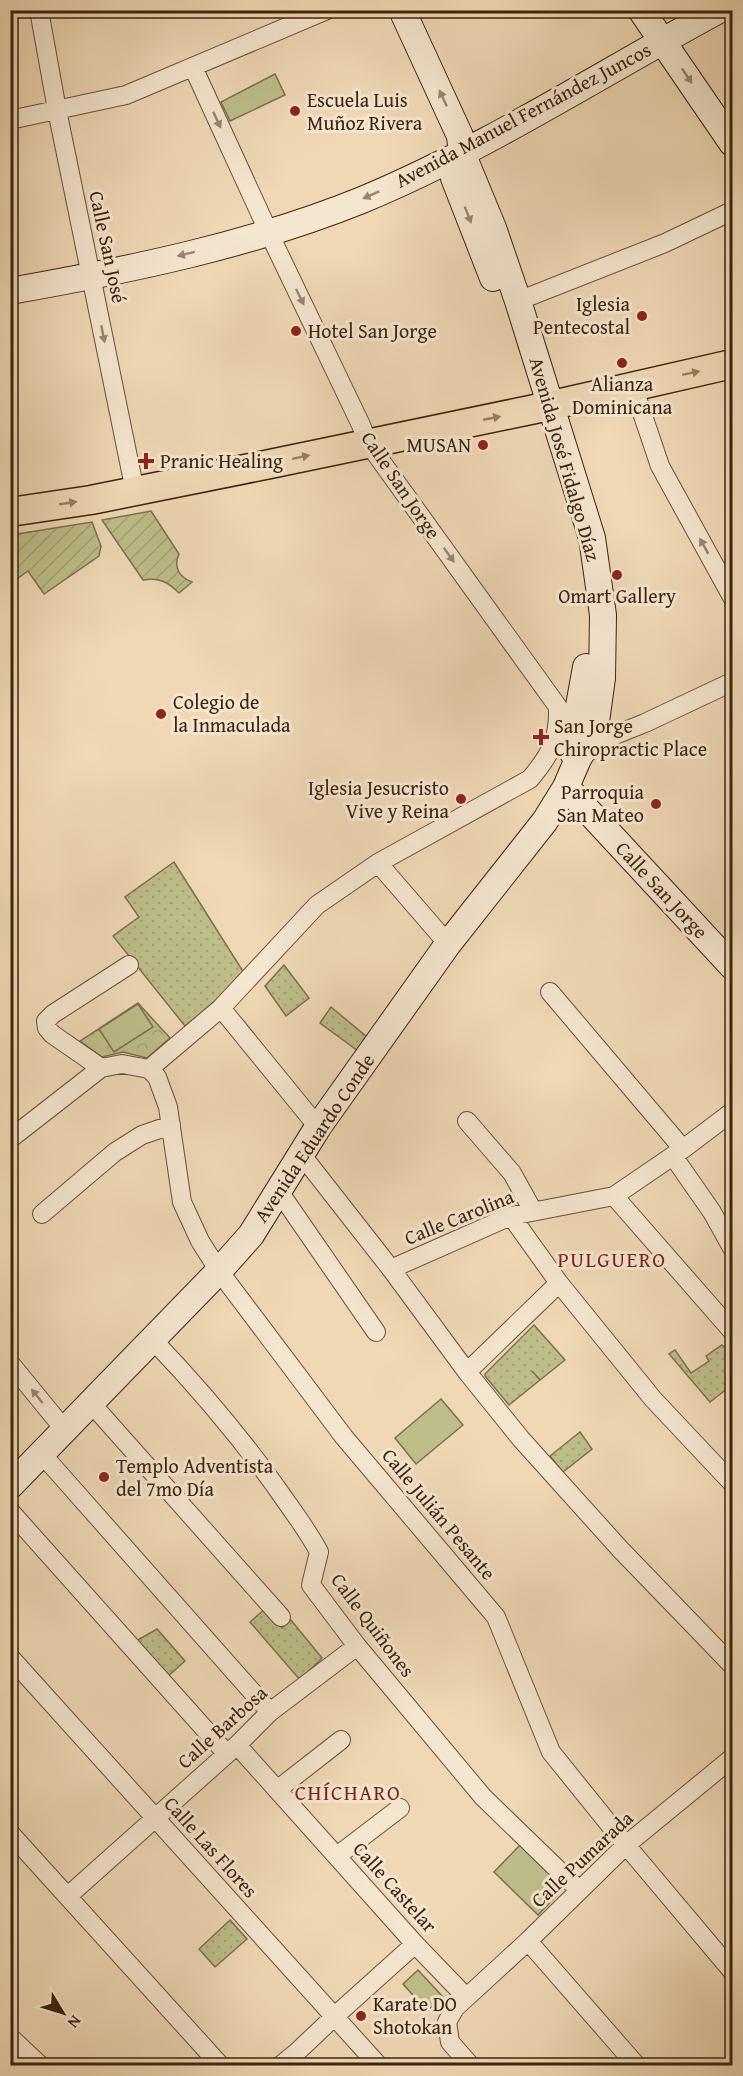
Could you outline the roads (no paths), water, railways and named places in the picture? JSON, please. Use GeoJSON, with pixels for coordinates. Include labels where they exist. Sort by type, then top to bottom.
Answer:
{"type":"FeatureCollection","features":[{"type":"Feature","properties":{"kind":"main road"},"geometry":{"type":"LineString","coordinates":[[10,512],[135,491],[543,407],[732,363]]}},
{"type":"Feature","properties":{"kind":"street","name":"Calle San José"},"geometry":{"type":"LineString","coordinates":[[39,10],[57,110],[135,491]]}},
{"type":"Feature","properties":{"kind":"street"},"geometry":{"type":"LineString","coordinates":[[10,120],[126,95],[327,10]]}},
{"type":"Feature","properties":{"kind":"street"},"geometry":{"type":"LineString","coordinates":[[402,10],[460,136],[455,157]]}},
{"type":"Feature","properties":{"kind":"street"},"geometry":{"type":"LineString","coordinates":[[641,10],[732,143]]}},
{"type":"Feature","properties":{"kind":"street","name":"Avenida Manuel Fernández Juncos"},"geometry":{"type":"LineString","coordinates":[[10,291],[91,276],[270,233],[362,200],[455,157],[719,10]]}},
{"type":"Feature","properties":{"kind":"street","name":"Calle San Jorge"},"geometry":{"type":"LineString","coordinates":[[193,67],[368,443],[558,707],[558,726],[548,758],[530,779],[378,863]]}},
{"type":"Feature","properties":{"kind":"street","name":"Avenida José Fidalgo Díaz"},"geometry":{"type":"LineString","coordinates":[[455,157],[493,228],[518,301],[543,407]]}},
{"type":"Feature","properties":{"kind":"street","name":"Avenida José Fidalgo Díaz"},"geometry":{"type":"LineString","coordinates":[[455,157],[503,305],[592,538],[603,615],[602,678],[595,729],[578,759]]}},
{"type":"Feature","properties":{"kind":"street"},"geometry":{"type":"LineString","coordinates":[[518,301],[665,243],[732,211]]}},
{"type":"Feature","properties":{"kind":"street"},"geometry":{"type":"LineString","coordinates":[[633,386],[660,466],[732,597]]}},
{"type":"Feature","properties":{"kind":"street"},"geometry":{"type":"LineString","coordinates":[[578,759],[605,739],[732,682]]}},
{"type":"Feature","properties":{"kind":"street","name":"Avenida Eduardo Conde"},"geometry":{"type":"LineString","coordinates":[[10,1486],[219,1271],[251,1235],[318,1127],[448,944],[545,821],[566,787],[578,759]]}},
{"type":"Feature","properties":{"kind":"street","name":"Calle San Jorge"},"geometry":{"type":"LineString","coordinates":[[566,787],[732,966]]}},
{"type":"Feature","properties":{"kind":"street"},"geometry":{"type":"LineString","coordinates":[[10,1139],[101,1068],[123,1064],[149,1069],[221,1008],[317,905],[378,863],[448,944]]}},
{"type":"Feature","properties":{"kind":"street"},"geometry":{"type":"LineString","coordinates":[[101,1068],[52,1034],[46,1022],[53,1014],[129,965]]}},
{"type":"Feature","properties":{"kind":"street"},"geometry":{"type":"LineString","coordinates":[[550,992],[678,1153],[732,1248]]}},
{"type":"Feature","properties":{"kind":"street"},"geometry":{"type":"LineString","coordinates":[[221,1008],[318,1127]]}},
{"type":"Feature","properties":{"kind":"street","name":"Calle Julián Pesante"},"geometry":{"type":"LineString","coordinates":[[149,1069],[157,1077],[168,1107],[182,1202],[200,1241],[219,1271],[344,1437],[496,1617],[551,1752],[732,1971]]}},
{"type":"Feature","properties":{"kind":"street","name":"Calle Carolina"},"geometry":{"type":"LineString","coordinates":[[391,1269],[511,1216],[614,1196],[678,1153],[732,1112]]}},
{"type":"Feature","properties":{"kind":"street"},"geometry":{"type":"LineString","coordinates":[[467,1121],[513,1173],[533,1211]]}},
{"type":"Feature","properties":{"kind":"street"},"geometry":{"type":"LineString","coordinates":[[42,1214],[115,1152],[142,1135],[171,1125]]}},
{"type":"Feature","properties":{"kind":"street"},"geometry":{"type":"LineString","coordinates":[[301,1154],[520,1439],[620,1549],[732,1665]]}},
{"type":"Feature","properties":{"kind":"street"},"geometry":{"type":"LineString","coordinates":[[278,1190],[376,1332]]}},
{"type":"Feature","properties":{"kind":"street"},"geometry":{"type":"LineString","coordinates":[[614,1196],[732,1330]]}},
{"type":"Feature","properties":{"kind":"street"},"geometry":{"type":"LineString","coordinates":[[511,1216],[559,1283],[653,1399],[732,1483]]}},
{"type":"Feature","properties":{"kind":"street"},"geometry":{"type":"LineString","coordinates":[[467,1372],[559,1283]]}},
{"type":"Feature","properties":{"kind":"street","name":"Calle Quiñones"},"geometry":{"type":"LineString","coordinates":[[152,1339],[197,1387],[245,1444],[311,1535],[319,1552],[311,1585],[357,1646],[483,1797],[579,1890]]}},
{"type":"Feature","properties":{"kind":"street"},"geometry":{"type":"LineString","coordinates":[[10,1363],[64,1430]]}},
{"type":"Feature","properties":{"kind":"street"},"geometry":{"type":"LineString","coordinates":[[90,1402],[281,1617]]}},
{"type":"Feature","properties":{"kind":"street"},"geometry":{"type":"LineString","coordinates":[[41,1453],[270,1712]]}},
{"type":"Feature","properties":{"kind":"street","name":"Calle Castelar"},"geometry":{"type":"LineString","coordinates":[[10,1511],[232,1749],[278,1790],[415,1944],[465,1996]]}},
{"type":"Feature","properties":{"kind":"street","name":"Calle Barbosa"},"geometry":{"type":"LineString","coordinates":[[68,1896],[270,1712],[357,1646]]}},
{"type":"Feature","properties":{"kind":"street","name":"Calle Las Flores"},"geometry":{"type":"LineString","coordinates":[[10,1658],[379,2066]]}},
{"type":"Feature","properties":{"kind":"street"},"geometry":{"type":"LineString","coordinates":[[278,1790],[341,1740]]}},
{"type":"Feature","properties":{"kind":"street","name":"Calle Pumarada"},"geometry":{"type":"LineString","coordinates":[[465,1996],[528,1941],[626,1845],[732,1758]]}},
{"type":"Feature","properties":{"kind":"street"},"geometry":{"type":"LineString","coordinates":[[337,1856],[400,1808]]}},
{"type":"Feature","properties":{"kind":"street"},"geometry":{"type":"LineString","coordinates":[[10,1833],[220,2066]]}},
{"type":"Feature","properties":{"kind":"street"},"geometry":{"type":"LineString","coordinates":[[528,1941],[637,2066]]}},
{"type":"Feature","properties":{"kind":"street"},"geometry":{"type":"LineString","coordinates":[[280,2066],[415,1944]]}},
{"type":"Feature","properties":{"kind":"street"},"geometry":{"type":"LineString","coordinates":[[465,1996],[447,2022],[450,2042],[471,2066]]}},
{"type":"Feature","properties":{"kind":"street"},"geometry":{"type":"LineString","coordinates":[[10,2037],[41,2066]]}},
{"type":"Feature","properties":{"kind":"place","name":"Escuela Luis Muñoz Rivera"},"geometry":{"type":"Point","coordinates":[295,111]}},
{"type":"Feature","properties":{"kind":"place","name":"Iglesia Pentecostal"},"geometry":{"type":"Point","coordinates":[642,316]}},
{"type":"Feature","properties":{"kind":"place","name":"Hotel San Jorge"},"geometry":{"type":"Point","coordinates":[296,331]}},
{"type":"Feature","properties":{"kind":"place","name":"Alianza Dominicana"},"geometry":{"type":"Point","coordinates":[622,363]}},
{"type":"Feature","properties":{"kind":"place","name":"MUSAN"},"geometry":{"type":"Point","coordinates":[483,445]}},
{"type":"Feature","properties":{"kind":"place","name":"Pranic Healing"},"geometry":{"type":"Point","coordinates":[146,461]}},
{"type":"Feature","properties":{"kind":"place","name":"Omart Gallery"},"geometry":{"type":"Point","coordinates":[617,575]}},
{"type":"Feature","properties":{"kind":"place","name":"Colegio de la Inmaculada"},"geometry":{"type":"Point","coordinates":[161,714]}},
{"type":"Feature","properties":{"kind":"place","name":"San Jorge Chiropractic Place"},"geometry":{"type":"Point","coordinates":[541,737]}},
{"type":"Feature","properties":{"kind":"place","name":"Iglesia Jesucristo Vive y Reina"},"geometry":{"type":"Point","coordinates":[461,799]}},
{"type":"Feature","properties":{"kind":"place","name":"Parroquia San Mateo"},"geometry":{"type":"Point","coordinates":[656,804]}},
{"type":"Feature","properties":{"kind":"place","name":"Templo Adventista del 7mo Día"},"geometry":{"type":"Point","coordinates":[104,1477]}},
{"type":"Feature","properties":{"kind":"place","name":"Karate DO Shotokan"},"geometry":{"type":"Point","coordinates":[361,2016]}},
{"type":"Feature","properties":{"kind":"district","name":"PULGUERO"},"geometry":{"type":"Point","coordinates":[612,1260]}},
{"type":"Feature","properties":{"kind":"district","name":"CHÍCHARO"},"geometry":{"type":"Point","coordinates":[348,1793]}}]}
